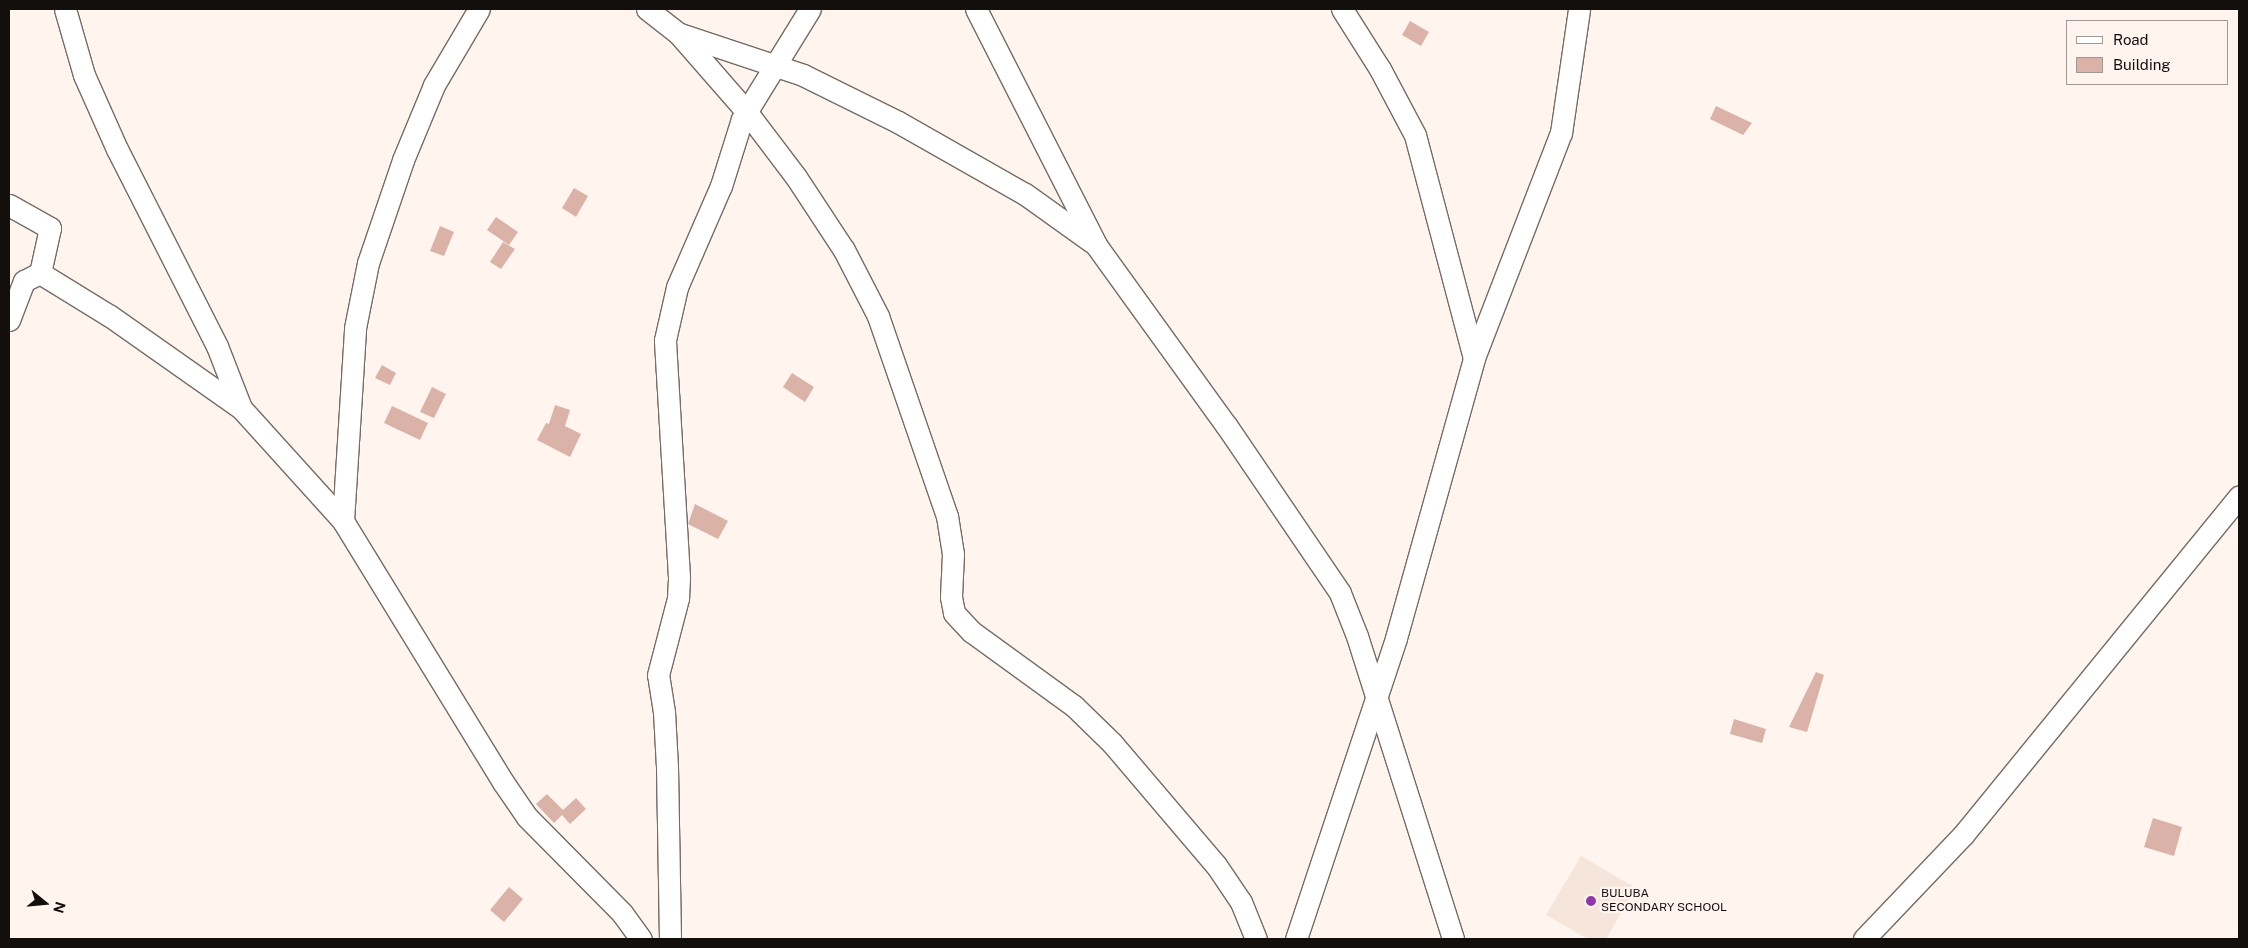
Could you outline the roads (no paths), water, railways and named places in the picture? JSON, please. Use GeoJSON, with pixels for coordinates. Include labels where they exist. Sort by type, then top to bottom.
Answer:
{"type":"FeatureCollection","features":[{"type":"Feature","properties":{"kind":"street"},"geometry":{"type":"LineString","coordinates":[[65,9],[84,75],[110,132],[217,346],[241,408]]}},
{"type":"Feature","properties":{"kind":"street"},"geometry":{"type":"LineString","coordinates":[[343,521],[355,328],[368,263],[403,160],[434,85],[479,9]]}},
{"type":"Feature","properties":{"kind":"street"},"geometry":{"type":"LineString","coordinates":[[647,9],[678,33],[746,111],[796,177],[844,250],[878,316],[947,516],[953,554],[951,597],[954,613],[972,632],[1074,706],[1112,743],[1216,865],[1241,902],[1256,939]]}},
{"type":"Feature","properties":{"kind":"street"},"geometry":{"type":"LineString","coordinates":[[670,939],[666,758],[658,675],[678,598],[678,577],[665,340],[677,287],[721,186],[746,111],[810,9]]}},
{"type":"Feature","properties":{"kind":"street"},"geometry":{"type":"LineString","coordinates":[[976,9],[1096,245],[1226,425],[1340,593],[1357,636],[1376,702],[1453,939]]}},
{"type":"Feature","properties":{"kind":"street"},"geometry":{"type":"LineString","coordinates":[[1342,9],[1409,118],[1426,166],[1474,358]]}},
{"type":"Feature","properties":{"kind":"street"},"geometry":{"type":"LineString","coordinates":[[1296,939],[1376,702],[1474,358],[1561,133],[1580,9]]}},
{"type":"Feature","properties":{"kind":"street"},"geometry":{"type":"LineString","coordinates":[[678,33],[802,75],[954,150],[1025,194],[1096,245]]}},
{"type":"Feature","properties":{"kind":"street"},"geometry":{"type":"LineString","coordinates":[[9,205],[50,228],[40,272],[24,281],[9,320]]}},
{"type":"Feature","properties":{"kind":"street"},"geometry":{"type":"LineString","coordinates":[[40,272],[110,316],[241,408],[343,521],[508,789],[527,816],[622,913],[641,939]]}},
{"type":"Feature","properties":{"kind":"street"},"geometry":{"type":"LineString","coordinates":[[1864,939],[1963,835],[2239,496]]}},
{"type":"Feature","properties":{"kind":"place","name":"BULUBA SECONDARY SCHOOL"},"geometry":{"type":"Point","coordinates":[1591,901]}}]}
